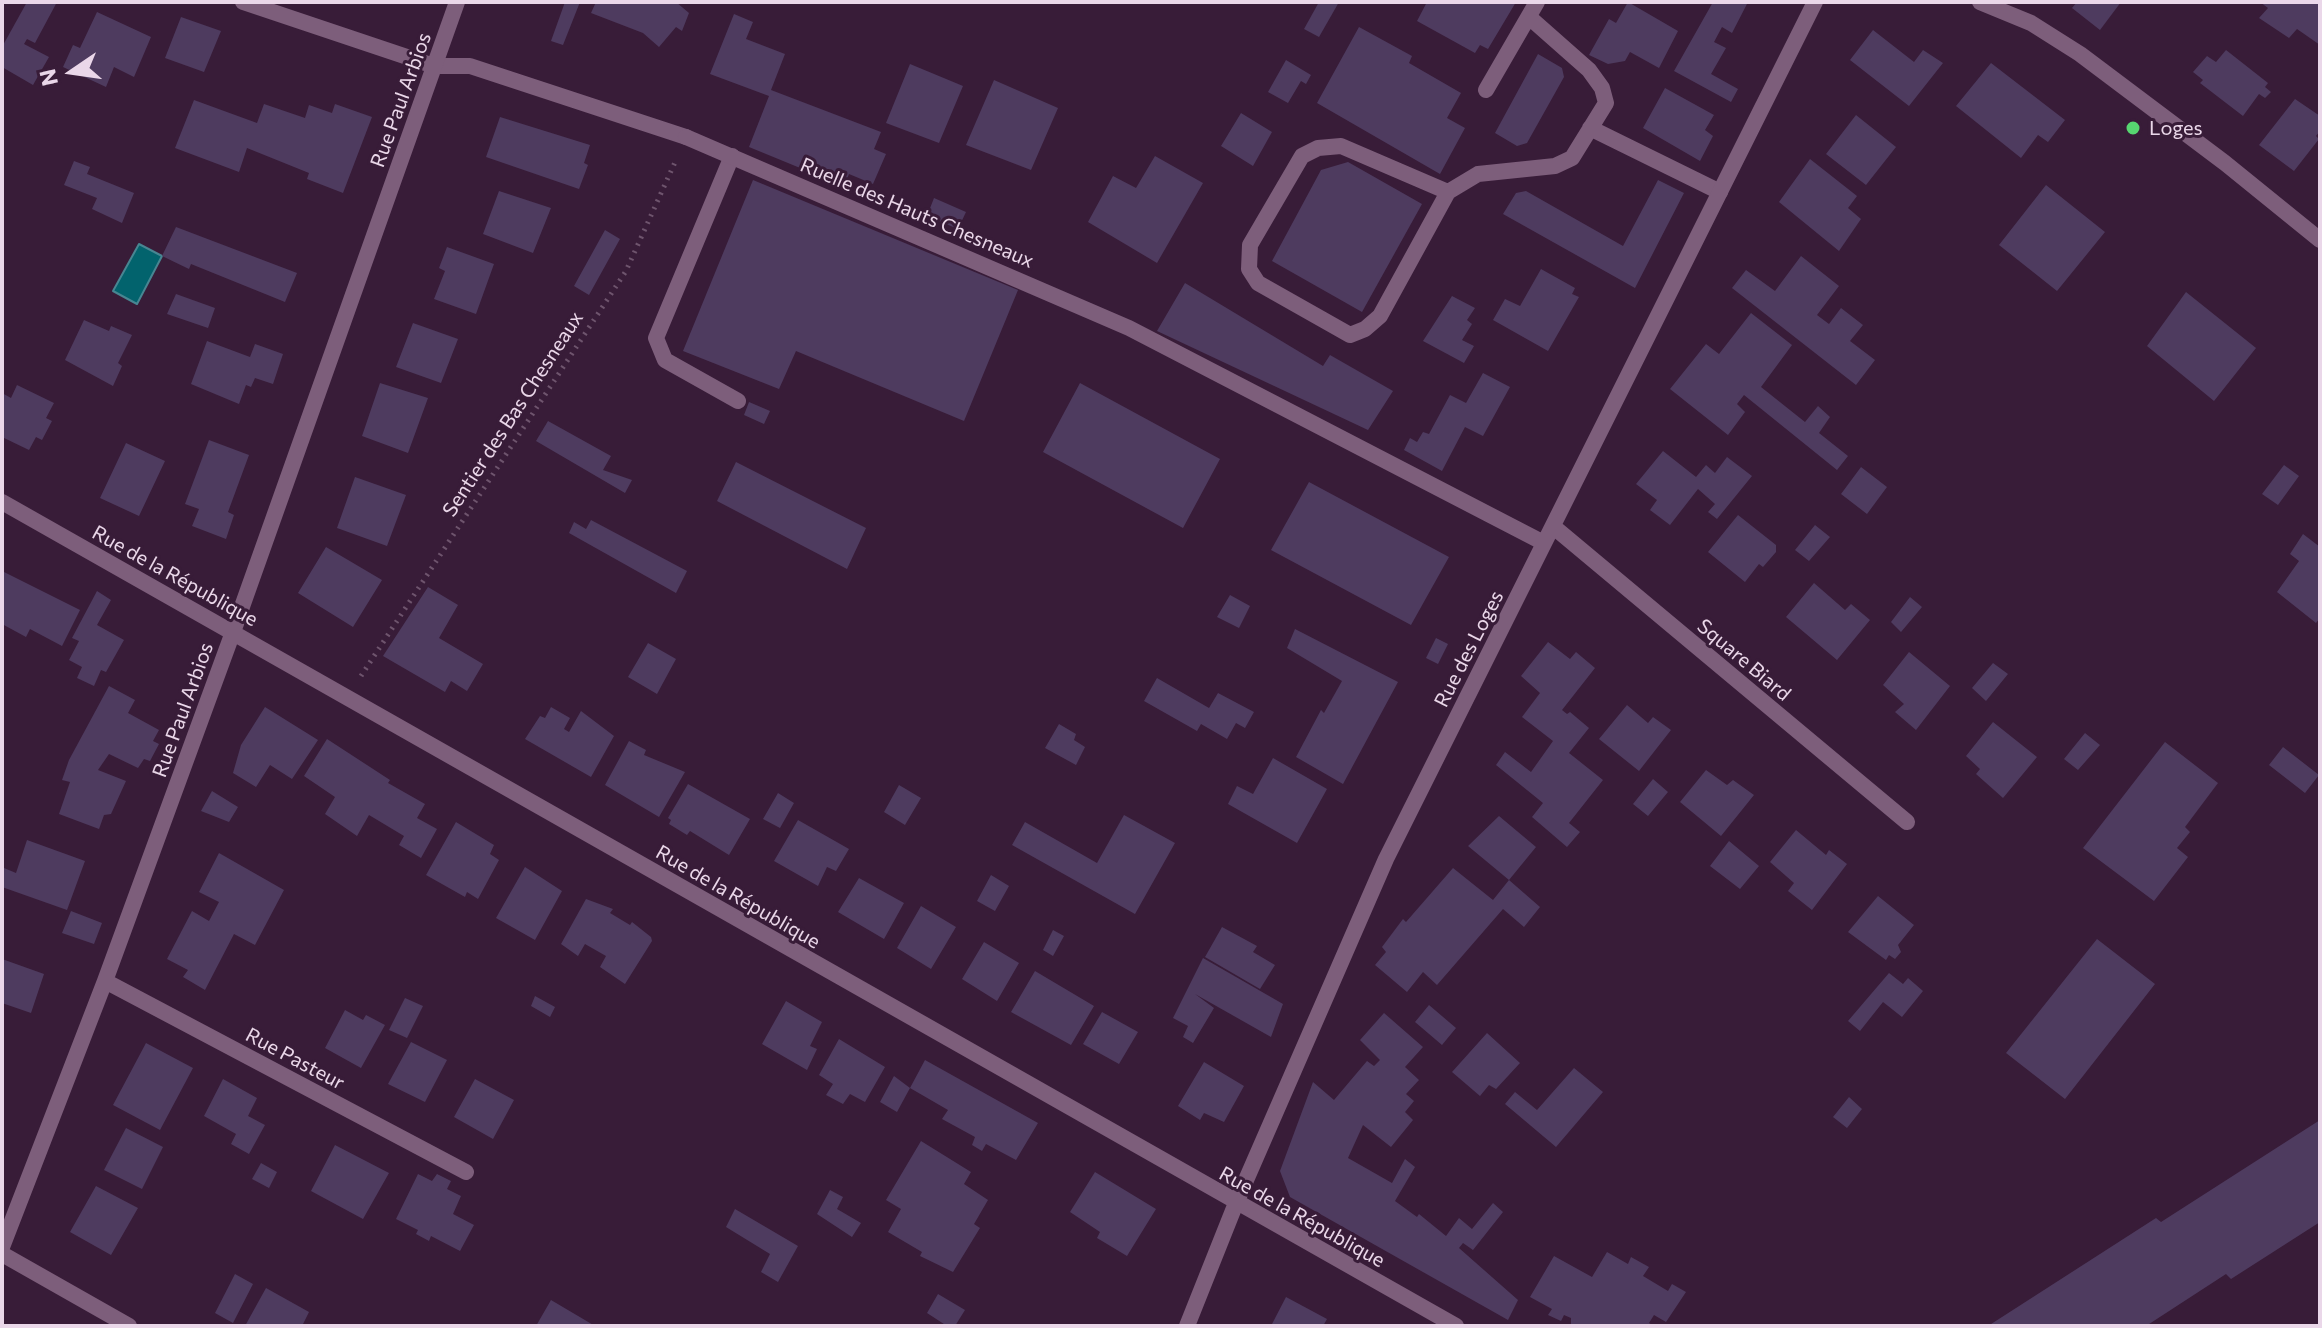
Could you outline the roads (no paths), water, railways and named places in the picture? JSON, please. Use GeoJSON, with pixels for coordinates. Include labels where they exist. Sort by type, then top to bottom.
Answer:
{"type":"FeatureCollection","features":[{"type":"Feature","properties":{"kind":"street","name":"Ruelle des Hauts Chesneaux"},"geometry":{"type":"LineString","coordinates":[[243,2],[434,66],[470,66],[686,137],[732,156],[1129,328],[1544,543]]}},
{"type":"Feature","properties":{"kind":"street","name":"Rue Paul Arbios"},"geometry":{"type":"LineString","coordinates":[[2,1247],[105,981],[233,632],[457,2]]}},
{"type":"Feature","properties":{"kind":"street","name":"Rue des Loges"},"geometry":{"type":"LineString","coordinates":[[1187,1326],[1236,1203],[1386,859],[1544,543],[1555,528],[1815,2]]}},
{"type":"Feature","properties":{"kind":"street"},"geometry":{"type":"LineString","coordinates":[[1980,2],[2031,23],[2080,54],[2225,163],[2320,240]]}},
{"type":"Feature","properties":{"kind":"street"},"geometry":{"type":"LineString","coordinates":[[1448,192],[1341,146],[1318,148],[1302,156],[1250,245],[1249,269],[1258,283],[1350,335],[1365,329],[1380,316],[1448,192],[1478,174],[1555,166],[1572,158],[1606,103],[1602,88],[1589,70],[1533,10],[1486,90]]}},
{"type":"Feature","properties":{"kind":"street"},"geometry":{"type":"LineString","coordinates":[[1590,128],[1720,192]]}},
{"type":"Feature","properties":{"kind":"street"},"geometry":{"type":"LineString","coordinates":[[732,156],[656,338],[665,360],[738,401]]}},
{"type":"Feature","properties":{"kind":"street","name":"Rue de la République"},"geometry":{"type":"LineString","coordinates":[[2,502],[1456,1326]]}},
{"type":"Feature","properties":{"kind":"street","name":"Square Biard"},"geometry":{"type":"LineString","coordinates":[[1555,528],[1907,822]]}},
{"type":"Feature","properties":{"kind":"street","name":"Rue Pasteur"},"geometry":{"type":"LineString","coordinates":[[105,981],[466,1172]]}},
{"type":"Feature","properties":{"kind":"street"},"geometry":{"type":"LineString","coordinates":[[2,1254],[129,1326]]}},
{"type":"Feature","properties":{"kind":"place","name":"Loges"},"geometry":{"type":"Point","coordinates":[2133,128]}}]}
